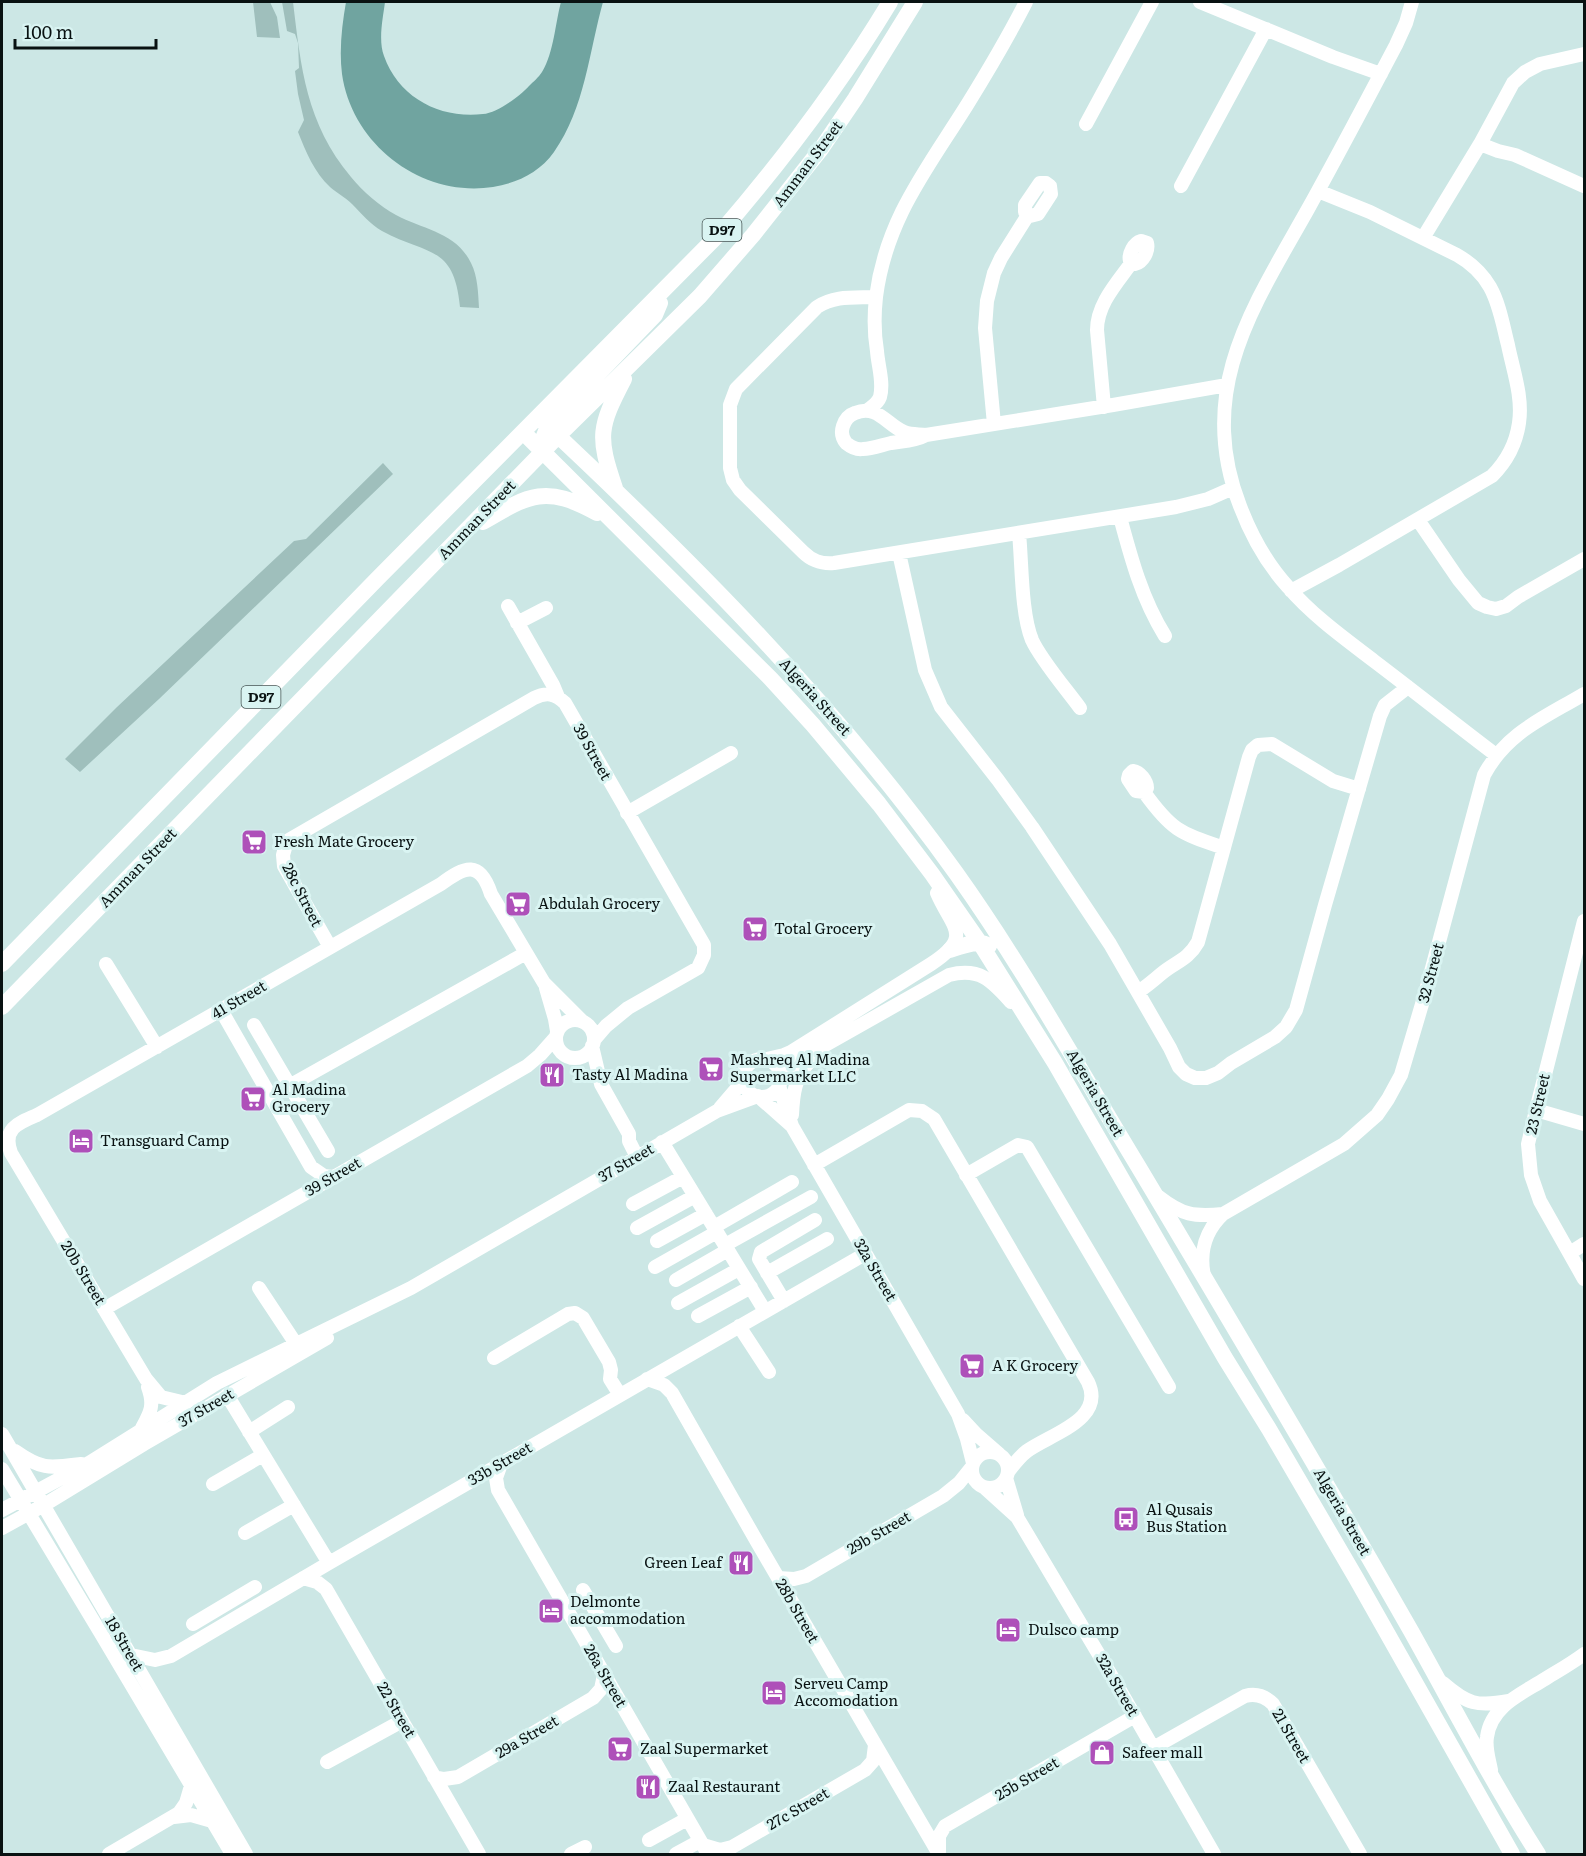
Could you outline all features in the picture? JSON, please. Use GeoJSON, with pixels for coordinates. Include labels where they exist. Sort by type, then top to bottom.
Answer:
{"type":"FeatureCollection","features":[{"type":"Feature","properties":{"kind":"main road","name":"Amman Street"},"geometry":{"type":"LineString","coordinates":[[2,964],[378,578],[540,427],[659,293],[720,233],[762,184],[828,98],[890,2]]}},
{"type":"Feature","properties":{"kind":"main road","name":"Amman Street"},"geometry":{"type":"LineString","coordinates":[[540,427],[633,363],[700,296],[785,197],[821,149],[915,2]]}},
{"type":"Feature","properties":{"kind":"main road"},"geometry":{"type":"LineString","coordinates":[[616,492],[604,452],[603,431],[608,411],[633,363]]}},
{"type":"Feature","properties":{"kind":"main road","name":"Amman Street"},"geometry":{"type":"LineString","coordinates":[[2,1007],[464,533],[540,448],[540,427]]}},
{"type":"Feature","properties":{"kind":"main road","name":"Algeria Street"},"geometry":{"type":"LineString","coordinates":[[540,427],[540,448],[740,647],[813,725],[879,804],[933,874],[980,943],[1029,1020],[1225,1358],[1315,1508],[1512,1854]]}},
{"type":"Feature","properties":{"kind":"main road","name":"Algeria Street"},"geometry":{"type":"LineString","coordinates":[[540,427],[616,492],[779,656],[839,722],[902,800],[982,910],[1059,1031],[1204,1277],[1538,1854]]}},
{"type":"Feature","properties":{"kind":"main road"},"geometry":{"type":"LineString","coordinates":[[431,567],[437,550],[443,542],[540,448]]}},
{"type":"Feature","properties":{"kind":"main road"},"geometry":{"type":"LineString","coordinates":[[464,533],[517,502],[545,495],[570,499],[612,521]]}},
{"type":"Feature","properties":{"kind":"main road"},"geometry":{"type":"LineString","coordinates":[[950,950],[960,946],[986,943],[994,950],[1054,1038],[1120,1149],[1135,1162]]}},
{"type":"Feature","properties":{"kind":"street"},"geometry":{"type":"LineString","coordinates":[[926,435],[914,440],[863,449],[854,448],[844,440],[842,432],[843,425],[851,414],[868,410],[879,400],[881,379],[875,329],[876,297],[883,258],[893,229],[905,204],[984,77],[1026,2]]}},
{"type":"Feature","properties":{"kind":"street"},"geometry":{"type":"LineString","coordinates":[[1086,124],[1152,2]]}},
{"type":"Feature","properties":{"kind":"street"},"geometry":{"type":"LineString","coordinates":[[1200,2],[1379,77]]}},
{"type":"Feature","properties":{"kind":"street"},"geometry":{"type":"LineString","coordinates":[[1412,2],[1402,33],[1255,304],[1240,338],[1226,390],[1224,439],[1235,494],[1260,549],[1281,579],[1322,621],[1496,755]]}},
{"type":"Feature","properties":{"kind":"street"},"geometry":{"type":"LineString","coordinates":[[1181,186],[1266,29]]}},
{"type":"Feature","properties":{"kind":"street"},"geometry":{"type":"LineString","coordinates":[[1423,238],[1482,140],[1509,89],[1525,72],[1540,64],[1584,54]]}},
{"type":"Feature","properties":{"kind":"street"},"geometry":{"type":"LineString","coordinates":[[1482,140],[1500,144],[1515,155],[1584,186]]}},
{"type":"Feature","properties":{"kind":"street"},"geometry":{"type":"LineString","coordinates":[[1295,595],[1339,565],[1485,481],[1508,457],[1514,442],[1520,409],[1518,390],[1501,318],[1489,285],[1478,271],[1466,260],[1320,187]]}},
{"type":"Feature","properties":{"kind":"street"},"geometry":{"type":"LineString","coordinates":[[998,424],[985,328],[987,301],[1001,258],[1028,215]]}},
{"type":"Feature","properties":{"kind":"street"},"geometry":{"type":"LineString","coordinates":[[1109,406],[1099,353],[1097,330],[1099,313],[1132,262]]}},
{"type":"Feature","properties":{"kind":"street"},"geometry":{"type":"LineString","coordinates":[[876,297],[836,298],[821,304],[736,389],[730,405],[730,468],[736,485],[814,561],[834,563],[1176,507],[1195,506],[1235,494]]}},
{"type":"Feature","properties":{"kind":"street"},"geometry":{"type":"LineString","coordinates":[[881,379],[885,387],[891,422]]}},
{"type":"Feature","properties":{"kind":"street"},"geometry":{"type":"LineString","coordinates":[[868,410],[882,416],[897,429],[908,434],[926,435],[1172,396],[1226,390]]}},
{"type":"Feature","properties":{"kind":"street"},"geometry":{"type":"LineString","coordinates":[[1124,516],[1136,571],[1146,600],[1165,636]]}},
{"type":"Feature","properties":{"kind":"street"},"geometry":{"type":"LineString","coordinates":[[1418,519],[1451,570],[1479,603],[1491,608],[1502,608],[1584,558]]}},
{"type":"Feature","properties":{"kind":"street"},"geometry":{"type":"LineString","coordinates":[[1014,534],[1032,640],[1080,708]]}},
{"type":"Feature","properties":{"kind":"street"},"geometry":{"type":"LineString","coordinates":[[904,552],[925,670],[941,707],[1032,827],[1110,944],[1170,1048],[1187,1065],[1199,1069],[1213,1069],[1231,1063],[1275,1037],[1286,1027],[1296,1010],[1378,723],[1385,706],[1404,684]]}},
{"type":"Feature","properties":{"kind":"street","name":"39 Street"},"geometry":{"type":"LineString","coordinates":[[508,606],[558,697],[565,703],[704,945],[704,956],[698,968],[628,1008],[606,1026],[593,1043]]}},
{"type":"Feature","properties":{"kind":"street"},"geometry":{"type":"LineString","coordinates":[[518,623],[546,608]]}},
{"type":"Feature","properties":{"kind":"street"},"geometry":{"type":"LineString","coordinates":[[547,675],[540,695],[550,694],[558,697]]}},
{"type":"Feature","properties":{"kind":"street","name":"32 Street"},"geometry":{"type":"LineString","coordinates":[[1204,1277],[1202,1260],[1205,1243],[1211,1227],[1223,1214],[1344,1144],[1377,1115],[1388,1099],[1401,1075],[1425,994],[1481,784],[1496,755],[1521,731],[1584,694]]}},
{"type":"Feature","properties":{"kind":"street","name":"28c Street"},"geometry":{"type":"LineString","coordinates":[[330,947],[285,866],[283,855],[287,841],[540,695]]}},
{"type":"Feature","properties":{"kind":"street"},"geometry":{"type":"LineString","coordinates":[[1135,987],[1153,983],[1161,974],[1187,957],[1198,942],[1251,753],[1258,745],[1267,743],[1276,745],[1333,781],[1359,789]]}},
{"type":"Feature","properties":{"kind":"street"},"geometry":{"type":"LineString","coordinates":[[627,813],[731,753]]}},
{"type":"Feature","properties":{"kind":"street"},"geometry":{"type":"LineString","coordinates":[[1144,792],[1160,814],[1176,829],[1224,848]]}},
{"type":"Feature","properties":{"kind":"street"},"geometry":{"type":"LineString","coordinates":[[933,874],[939,898],[955,928],[955,943],[950,950],[932,964],[791,1052],[758,1060],[748,1066],[744,1075],[748,1090],[758,1096],[772,1094],[799,1061],[942,977],[957,973],[971,973],[987,979],[1029,1020]]}},
{"type":"Feature","properties":{"kind":"street","name":"41 Street"},"geometry":{"type":"LineString","coordinates":[[20,1166],[15,1146],[16,1137],[20,1130],[37,1115],[441,884],[468,877],[479,882],[491,894],[526,953]]}},
{"type":"Feature","properties":{"kind":"street","name":"23 Street"},"geometry":{"type":"LineString","coordinates":[[1584,921],[1528,1144],[1531,1175],[1544,1210],[1584,1278]]}},
{"type":"Feature","properties":{"kind":"street"},"geometry":{"type":"LineString","coordinates":[[276,1107],[293,1093],[526,953],[544,983],[555,1019],[558,1049],[572,1058],[601,1084]]}},
{"type":"Feature","properties":{"kind":"street"},"geometry":{"type":"LineString","coordinates":[[105,964],[157,1047]]}},
{"type":"Feature","properties":{"kind":"street"},"geometry":{"type":"LineString","coordinates":[[544,983],[591,1029],[601,1084],[629,1134],[638,1138],[642,1154]]}},
{"type":"Feature","properties":{"kind":"street"},"geometry":{"type":"LineString","coordinates":[[221,1010],[310,1167],[324,1176],[333,1177]]}},
{"type":"Feature","properties":{"kind":"street"},"geometry":{"type":"LineString","coordinates":[[556,1034],[570,1020],[582,1021]]}},
{"type":"Feature","properties":{"kind":"street"},"geometry":{"type":"LineString","coordinates":[[237,1040],[255,1028],[327,1151]]}},
{"type":"Feature","properties":{"kind":"street","name":"39 Street"},"geometry":{"type":"LineString","coordinates":[[104,1309],[527,1066],[540,1055],[556,1034]]}},
{"type":"Feature","properties":{"kind":"street"},"geometry":{"type":"LineString","coordinates":[[792,1126],[793,1093],[798,1077],[830,1042]]}},
{"type":"Feature","properties":{"kind":"street"},"geometry":{"type":"LineString","coordinates":[[572,1058],[582,1057],[593,1043]]}},
{"type":"Feature","properties":{"kind":"street"},"geometry":{"type":"LineString","coordinates":[[763,1060],[777,1066],[781,1076],[780,1084]]}},
{"type":"Feature","properties":{"kind":"street","name":"37 Street"},"geometry":{"type":"LineString","coordinates":[[717,1111],[744,1080]]}},
{"type":"Feature","properties":{"kind":"street","name":"32a Street"},"geometry":{"type":"LineString","coordinates":[[780,1084],[792,1126],[958,1414],[967,1439],[972,1466]]}},
{"type":"Feature","properties":{"kind":"street","name":"32a Street"},"geometry":{"type":"LineString","coordinates":[[758,1096],[792,1126]]}},
{"type":"Feature","properties":{"kind":"street","name":"37 Street"},"geometry":{"type":"LineString","coordinates":[[2,1528],[717,1111],[758,1096]]}},
{"type":"Feature","properties":{"kind":"street"},"geometry":{"type":"LineString","coordinates":[[814,1165],[909,1110],[927,1113],[934,1119],[1088,1382],[1092,1394],[1091,1406],[1083,1417],[1028,1450],[996,1487],[985,1488],[976,1483],[972,1474],[972,1466],[975,1459],[984,1453],[994,1452],[1006,1461],[1007,1474]]}},
{"type":"Feature","properties":{"kind":"street"},"geometry":{"type":"LineString","coordinates":[[1536,1110],[1584,1124]]}},
{"type":"Feature","properties":{"kind":"street"},"geometry":{"type":"LineString","coordinates":[[662,1143],[765,1311]]}},
{"type":"Feature","properties":{"kind":"street"},"geometry":{"type":"LineString","coordinates":[[966,1175],[1018,1146],[1027,1147],[1169,1387]]}},
{"type":"Feature","properties":{"kind":"street","name":"20b Street"},"geometry":{"type":"LineString","coordinates":[[20,1166],[146,1379],[161,1397],[186,1403]]}},
{"type":"Feature","properties":{"kind":"street"},"geometry":{"type":"LineString","coordinates":[[633,1204],[683,1177]]}},
{"type":"Feature","properties":{"kind":"street"},"geometry":{"type":"LineString","coordinates":[[655,1267],[792,1182]]}},
{"type":"Feature","properties":{"kind":"street","name":"32 Street"},"geometry":{"type":"LineString","coordinates":[[1155,1195],[1173,1208],[1187,1214],[1201,1216],[1223,1214]]}},
{"type":"Feature","properties":{"kind":"street"},"geometry":{"type":"LineString","coordinates":[[637,1228],[695,1196]]}},
{"type":"Feature","properties":{"kind":"street"},"geometry":{"type":"LineString","coordinates":[[676,1280],[811,1197]]}},
{"type":"Feature","properties":{"kind":"street"},"geometry":{"type":"LineString","coordinates":[[657,1241],[706,1214]]}},
{"type":"Feature","properties":{"kind":"street"},"geometry":{"type":"LineString","coordinates":[[784,1301],[759,1259],[761,1252],[815,1220]]}},
{"type":"Feature","properties":{"kind":"street"},"geometry":{"type":"LineString","coordinates":[[767,1273],[827,1239]]}},
{"type":"Feature","properties":{"kind":"street"},"geometry":{"type":"LineString","coordinates":[[1570,1253],[1584,1244]]}},
{"type":"Feature","properties":{"kind":"street","name":"33b Street"},"geometry":{"type":"LineString","coordinates":[[131,1655],[155,1660],[166,1659],[865,1254]]}},
{"type":"Feature","properties":{"kind":"street"},"geometry":{"type":"LineString","coordinates":[[678,1304],[739,1269]]}},
{"type":"Feature","properties":{"kind":"street"},"geometry":{"type":"LineString","coordinates":[[698,1316],[751,1287]]}},
{"type":"Feature","properties":{"kind":"street"},"geometry":{"type":"LineString","coordinates":[[259,1288],[296,1344]]}},
{"type":"Feature","properties":{"kind":"street","name":"37 Street"},"geometry":{"type":"LineString","coordinates":[[2,1510],[89,1463],[217,1383],[411,1288]]}},
{"type":"Feature","properties":{"kind":"street"},"geometry":{"type":"LineString","coordinates":[[494,1358],[568,1314],[575,1313],[584,1318],[609,1362],[610,1379],[620,1395]]}},
{"type":"Feature","properties":{"kind":"street"},"geometry":{"type":"LineString","coordinates":[[739,1326],[769,1372]]}},
{"type":"Feature","properties":{"kind":"street","name":"20b Street"},"geometry":{"type":"LineString","coordinates":[[141,1431],[153,1404],[146,1379]]}},
{"type":"Feature","properties":{"kind":"street","name":"28b Street"},"geometry":{"type":"LineString","coordinates":[[647,1379],[664,1385],[672,1393],[939,1854]]}},
{"type":"Feature","properties":{"kind":"street"},"geometry":{"type":"LineString","coordinates":[[227,1395],[329,1563]]}},
{"type":"Feature","properties":{"kind":"street"},"geometry":{"type":"LineString","coordinates":[[249,1432],[288,1407]]}},
{"type":"Feature","properties":{"kind":"street","name":"32a Street"},"geometry":{"type":"LineString","coordinates":[[958,1414],[999,1454]]}},
{"type":"Feature","properties":{"kind":"street","name":"18 Street"},"geometry":{"type":"LineString","coordinates":[[2,1434],[246,1854]]}},
{"type":"Feature","properties":{"kind":"street"},"geometry":{"type":"LineString","coordinates":[[10,1448],[28,1461],[44,1467],[89,1463]]}},
{"type":"Feature","properties":{"kind":"street"},"geometry":{"type":"LineString","coordinates":[[213,1484],[263,1455]]}},
{"type":"Feature","properties":{"kind":"street","name":"26a Street"},"geometry":{"type":"LineString","coordinates":[[501,1464],[496,1478],[498,1490],[704,1847]]}},
{"type":"Feature","properties":{"kind":"street","name":"29b Street"},"geometry":{"type":"LineString","coordinates":[[778,1578],[794,1579],[806,1576],[943,1496],[959,1483],[972,1466]]}},
{"type":"Feature","properties":{"kind":"street","name":"18 Street"},"geometry":{"type":"LineString","coordinates":[[2,1469],[232,1854]]}},
{"type":"Feature","properties":{"kind":"street","name":"32a Street"},"geometry":{"type":"LineString","coordinates":[[1007,1474],[1017,1517]]}},
{"type":"Feature","properties":{"kind":"street","name":"32a Street"},"geometry":{"type":"LineString","coordinates":[[985,1488],[1017,1517],[1214,1854]]}},
{"type":"Feature","properties":{"kind":"street"},"geometry":{"type":"LineString","coordinates":[[245,1533],[294,1505]]}},
{"type":"Feature","properties":{"kind":"street","name":"22 Street"},"geometry":{"type":"LineString","coordinates":[[303,1578],[317,1582],[326,1589],[479,1854]]}},
{"type":"Feature","properties":{"kind":"street"},"geometry":{"type":"LineString","coordinates":[[193,1624],[255,1587]]}},
{"type":"Feature","properties":{"kind":"street"},"geometry":{"type":"LineString","coordinates":[[583,1590],[616,1646]]}},
{"type":"Feature","properties":{"kind":"street"},"geometry":{"type":"LineString","coordinates":[[225,1605],[233,1619]]}},
{"type":"Feature","properties":{"kind":"street"},"geometry":{"type":"LineString","coordinates":[[576,1628],[598,1615]]}},
{"type":"Feature","properties":{"kind":"street"},"geometry":{"type":"LineString","coordinates":[[1493,1778],[1487,1752],[1487,1736],[1496,1714],[1509,1701],[1584,1654]]}},
{"type":"Feature","properties":{"kind":"street","name":"29a Street"},"geometry":{"type":"LineString","coordinates":[[434,1777],[444,1779],[458,1777],[593,1698],[601,1689],[604,1675]]}},
{"type":"Feature","properties":{"kind":"street"},"geometry":{"type":"LineString","coordinates":[[1436,1677],[1469,1702],[1488,1705],[1509,1701]]}},
{"type":"Feature","properties":{"kind":"street","name":"21 Street"},"geometry":{"type":"LineString","coordinates":[[1153,1748],[1245,1696],[1256,1695],[1266,1698],[1273,1704],[1360,1854]]}},
{"type":"Feature","properties":{"kind":"street","name":"25b Street"},"geometry":{"type":"LineString","coordinates":[[939,1854],[938,1839],[945,1826],[1135,1716]]}},
{"type":"Feature","properties":{"kind":"street"},"geometry":{"type":"LineString","coordinates":[[327,1761],[402,1721]]}},
{"type":"Feature","properties":{"kind":"street","name":"27c Street"},"geometry":{"type":"LineString","coordinates":[[704,1847],[720,1850],[732,1847],[868,1768],[875,1756],[875,1746]]}},
{"type":"Feature","properties":{"kind":"street"},"geometry":{"type":"LineString","coordinates":[[110,1854],[174,1817],[186,1803],[191,1786]]}},
{"type":"Feature","properties":{"kind":"street"},"geometry":{"type":"LineString","coordinates":[[174,1817],[190,1815],[212,1821]]}},
{"type":"Feature","properties":{"kind":"street"},"geometry":{"type":"LineString","coordinates":[[649,1840],[687,1819]]}},
{"type":"Feature","properties":{"kind":"street"},"geometry":{"type":"LineString","coordinates":[[571,1854],[585,1847]]}},
{"type":"Feature","properties":{"kind":"street"},"geometry":{"type":"LineString","coordinates":[[676,1854],[704,1847]]}},
{"type":"Feature","properties":{"kind":"green space"},"geometry":{"type":"Polygon","coordinates":[[[253,2],[270,2],[277,17],[280,38],[257,37],[253,2]]]}},
{"type":"Feature","properties":{"kind":"green space"},"geometry":{"type":"Polygon","coordinates":[[[282,2],[293,2],[299,50],[308,94],[324,136],[336,157],[356,183],[378,203],[396,215],[448,238],[465,253],[475,274],[479,308],[460,307],[452,272],[445,262],[425,249],[398,239],[378,228],[330,187],[315,168],[298,132],[304,120],[295,71],[299,68],[298,43],[295,34],[287,31],[282,2]]]}},
{"type":"Feature","properties":{"kind":"green space"},"geometry":{"type":"Polygon","coordinates":[[[383,463],[393,474],[159,699],[80,772],[65,759],[117,707],[294,541],[306,539],[383,463]]]}},
{"type":"Feature","properties":{"kind":"water"},"geometry":{"type":"Polygon","coordinates":[[[346,2],[385,2],[381,43],[391,71],[411,94],[423,103],[437,109],[467,115],[489,113],[501,107],[520,94],[539,76],[549,56],[561,2],[603,2],[585,79],[573,117],[554,152],[542,166],[519,180],[493,187],[467,188],[441,184],[417,175],[395,161],[375,144],[360,123],[348,100],[342,74],[341,38],[346,2]]]}},
{"type":"Feature","properties":{"kind":"place","name":"Fresh Mate Grocery"},"geometry":{"type":"Point","coordinates":[254,842]}},
{"type":"Feature","properties":{"kind":"place","name":"Abdulah Grocery"},"geometry":{"type":"Point","coordinates":[518,904]}},
{"type":"Feature","properties":{"kind":"place","name":"Total Grocery"},"geometry":{"type":"Point","coordinates":[755,929]}},
{"type":"Feature","properties":{"kind":"place","name":"Mashreq Al Madina Supermarket LLC"},"geometry":{"type":"Point","coordinates":[711,1069]}},
{"type":"Feature","properties":{"kind":"place","name":"Tasty Al Madina"},"geometry":{"type":"Point","coordinates":[552,1075]}},
{"type":"Feature","properties":{"kind":"place","name":"Al Madina Grocery"},"geometry":{"type":"Point","coordinates":[253,1099]}},
{"type":"Feature","properties":{"kind":"place","name":"Transguard Camp"},"geometry":{"type":"Point","coordinates":[81,1141]}},
{"type":"Feature","properties":{"kind":"place","name":"A K Grocery"},"geometry":{"type":"Point","coordinates":[972,1366]}},
{"type":"Feature","properties":{"kind":"place","name":"Al Qusais Bus Station"},"geometry":{"type":"Point","coordinates":[1126,1519]}},
{"type":"Feature","properties":{"kind":"place","name":"Green Leaf"},"geometry":{"type":"Point","coordinates":[741,1563]}},
{"type":"Feature","properties":{"kind":"place","name":"Delmonte accommodation"},"geometry":{"type":"Point","coordinates":[551,1611]}},
{"type":"Feature","properties":{"kind":"place","name":"Dulsco camp"},"geometry":{"type":"Point","coordinates":[1008,1630]}},
{"type":"Feature","properties":{"kind":"place","name":"Serveu Camp Accomodation"},"geometry":{"type":"Point","coordinates":[774,1693]}},
{"type":"Feature","properties":{"kind":"place","name":"Zaal Supermarket"},"geometry":{"type":"Point","coordinates":[620,1749]}},
{"type":"Feature","properties":{"kind":"place","name":"Safeer mall"},"geometry":{"type":"Point","coordinates":[1102,1753]}},
{"type":"Feature","properties":{"kind":"place","name":"Zaal Restaurant"},"geometry":{"type":"Point","coordinates":[648,1787]}}]}
